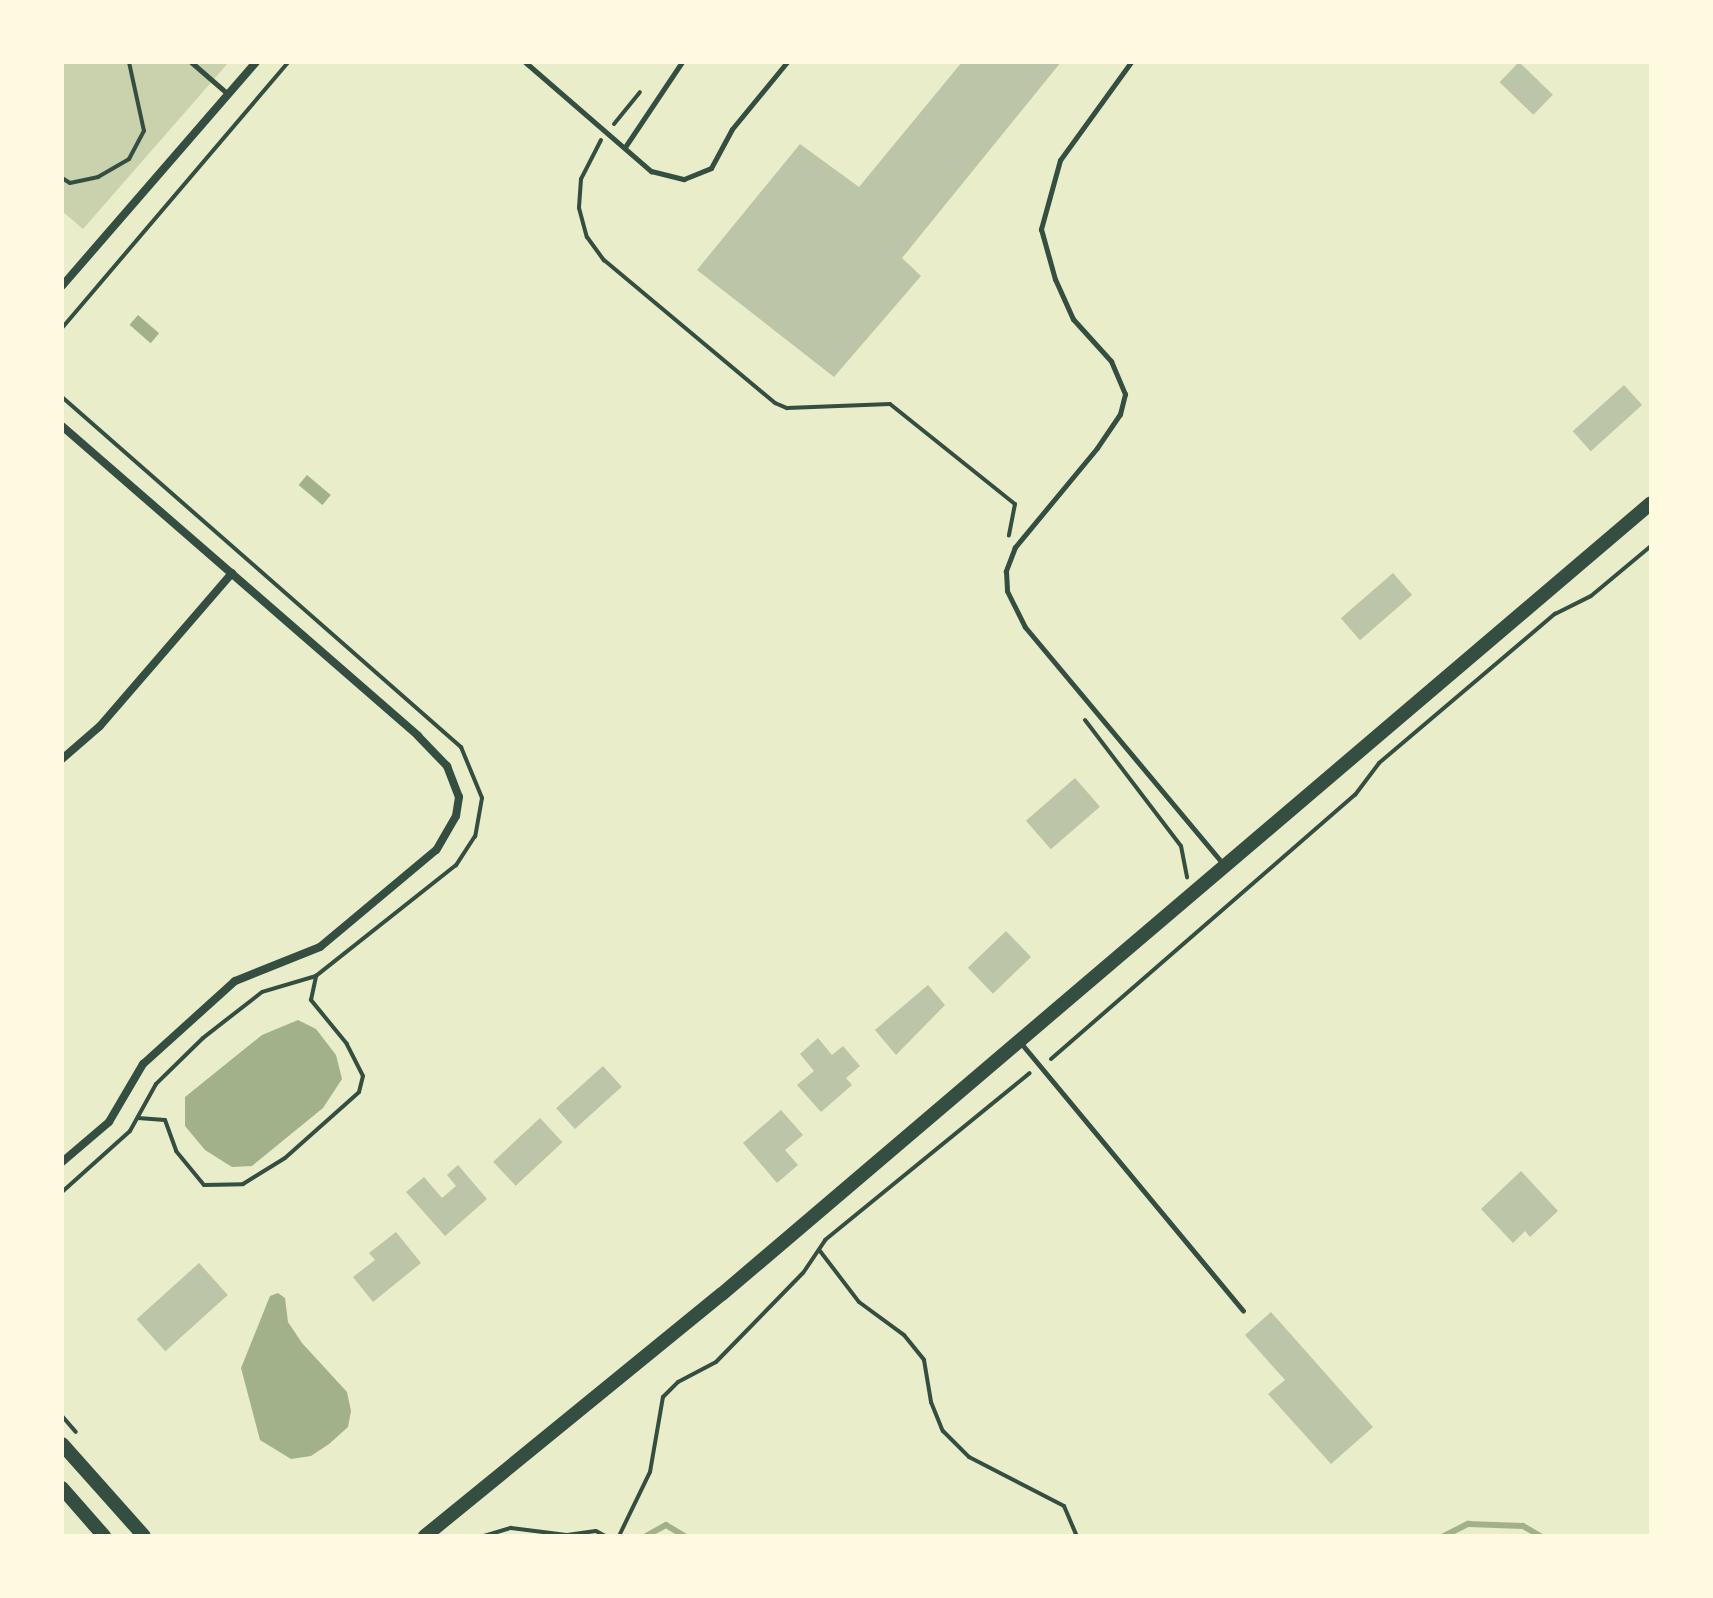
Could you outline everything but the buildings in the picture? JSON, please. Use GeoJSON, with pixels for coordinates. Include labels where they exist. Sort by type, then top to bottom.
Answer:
{"type":"FeatureCollection","features":[{"type":"Feature","properties":{"kind":"street"},"geometry":{"type":"LineString","coordinates":[[62,286],[256,62]]}},
{"type":"Feature","properties":{"kind":"street"},"geometry":{"type":"LineString","coordinates":[[62,426],[447,766],[459,797],[456,816],[436,850],[335,935],[302,956],[257,968],[235,981],[143,1064],[109,1122],[62,1162]]}},
{"type":"Feature","properties":{"kind":"street"},"geometry":{"type":"LineString","coordinates":[[425,1536],[1020,1042],[1651,503]]}},
{"type":"Feature","properties":{"kind":"street"},"geometry":{"type":"LineString","coordinates":[[62,759],[100,726],[232,573]]}},
{"type":"Feature","properties":{"kind":"street"},"geometry":{"type":"LineString","coordinates":[[62,1444],[144,1536]]}},
{"type":"Feature","properties":{"kind":"street"},"geometry":{"type":"LineString","coordinates":[[62,1488],[104,1536]]}},
{"type":"Feature","properties":{"kind":"lane"},"geometry":{"type":"LineString","coordinates":[[191,62],[228,94]]}},
{"type":"Feature","properties":{"kind":"lane"},"geometry":{"type":"LineString","coordinates":[[525,62],[651,171],[684,179],[711,168],[732,129],[787,62]]}},
{"type":"Feature","properties":{"kind":"lane"},"geometry":{"type":"LineString","coordinates":[[624,147],[682,62]]}},
{"type":"Feature","properties":{"kind":"lane"},"geometry":{"type":"LineString","coordinates":[[1131,62],[1060,160],[1041,229],[1055,279],[1073,319],[1111,361],[1125,394],[1120,414],[1097,448],[1015,547],[1006,571],[1007,591],[1025,627],[1226,867]]}},
{"type":"Feature","properties":{"kind":"lane"},"geometry":{"type":"LineString","coordinates":[[1020,1042],[1243,1311]]}},
{"type":"Feature","properties":{"kind":"path"},"geometry":{"type":"LineString","coordinates":[[62,178],[70,183],[98,177],[129,159],[144,131],[129,62]]}},
{"type":"Feature","properties":{"kind":"path"},"geometry":{"type":"LineString","coordinates":[[62,328],[288,62]]}},
{"type":"Feature","properties":{"kind":"path"},"geometry":{"type":"LineString","coordinates":[[640,92],[607,132],[581,179],[579,208],[587,237],[604,260],[775,403],[787,408],[890,404],[1015,504],[1007,548]]}},
{"type":"Feature","properties":{"kind":"path"},"geometry":{"type":"LineString","coordinates":[[62,397],[461,747],[474,770],[482,798],[475,836],[456,865],[316,976],[262,992],[203,1038],[169,1068],[138,1118],[62,1192]]}},
{"type":"Feature","properties":{"kind":"path"},"geometry":{"type":"LineString","coordinates":[[619,1536],[650,1472],[663,1397],[678,1382],[716,1362],[820,1250],[825,1240],[1042,1066],[1355,795],[1379,763],[1555,614],[1591,596],[1651,546]]}},
{"type":"Feature","properties":{"kind":"path"},"geometry":{"type":"LineString","coordinates":[[1079,710],[1111,760],[1181,846],[1187,881]]}},
{"type":"Feature","properties":{"kind":"path"},"geometry":{"type":"LineString","coordinates":[[138,1118],[165,1120],[176,1151],[204,1185],[243,1184],[285,1158],[359,1092],[363,1076],[347,1044],[311,1000],[316,976]]}},
{"type":"Feature","properties":{"kind":"path"},"geometry":{"type":"LineString","coordinates":[[820,1250],[859,1302],[904,1335],[924,1360],[931,1402],[943,1431],[969,1457],[1064,1506],[1077,1536]]}},
{"type":"Feature","properties":{"kind":"path"},"geometry":{"type":"LineString","coordinates":[[484,1536],[511,1528],[567,1535],[596,1531],[605,1536]]}},
{"type":"Feature","properties":{"kind":"shaded area"},"geometry":{"type":"Polygon","coordinates":[[[62,62],[229,62],[83,229],[62,211],[62,62]]]}},
{"type":"Feature","properties":{"kind":"shaded area"},"geometry":{"type":"Polygon","coordinates":[[[138,315],[159,333],[151,343],[129,325],[138,315]]]}},
{"type":"Feature","properties":{"kind":"shaded area"},"geometry":{"type":"Polygon","coordinates":[[[307,475],[331,495],[322,505],[299,485],[307,475]]]}},
{"type":"Feature","properties":{"kind":"shaded area"},"geometry":{"type":"Polygon","coordinates":[[[298,1020],[316,1029],[336,1055],[342,1079],[323,1108],[252,1166],[232,1167],[205,1150],[185,1126],[185,1097],[262,1035],[298,1020]]]}},
{"type":"Feature","properties":{"kind":"shaded area"},"geometry":{"type":"Polygon","coordinates":[[[278,1293],[285,1298],[288,1322],[302,1343],[347,1392],[351,1411],[348,1427],[329,1444],[311,1456],[291,1459],[260,1440],[241,1368],[270,1296],[278,1293]]]}},
{"type":"Feature","properties":{"kind":"waterway"},"geometry":{"type":"LineString","coordinates":[[1444,1536],[1468,1524],[1523,1526],[1540,1536]]}},
{"type":"Feature","properties":{"kind":"waterway"},"geometry":{"type":"LineString","coordinates":[[646,1536],[666,1525],[684,1536]]}}]}
